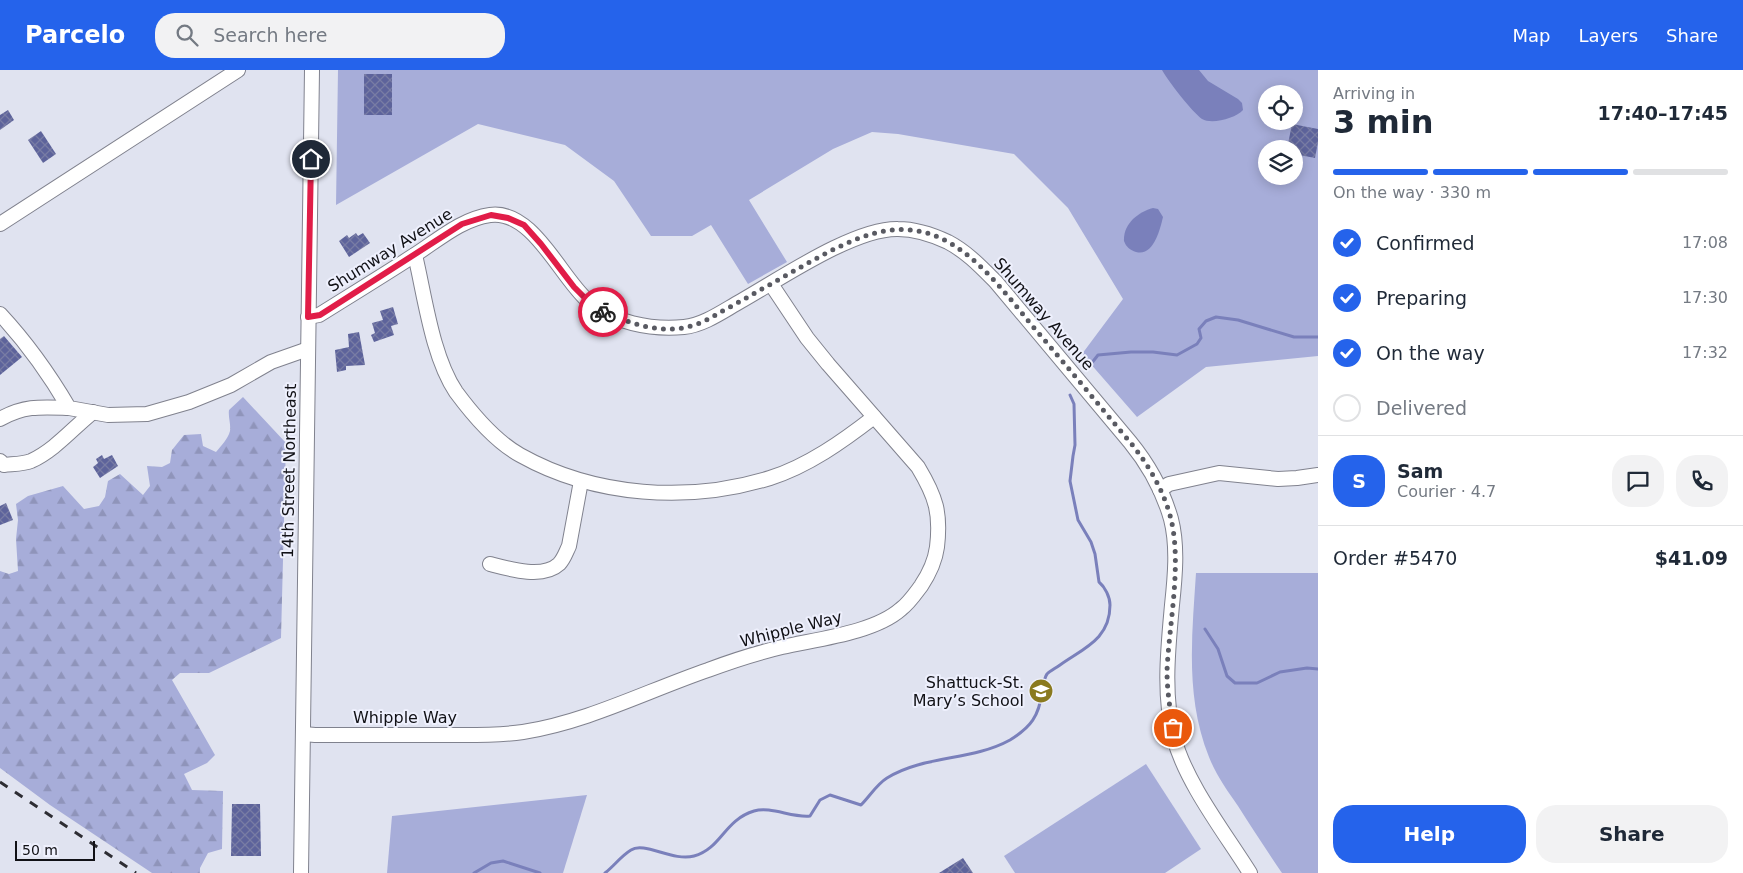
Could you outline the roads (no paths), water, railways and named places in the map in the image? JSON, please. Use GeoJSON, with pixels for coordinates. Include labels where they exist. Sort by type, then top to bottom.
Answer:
{"type":"FeatureCollection","features":[{"type":"Feature","properties":{"kind":"street"},"geometry":{"type":"LineString","coordinates":[[0,224],[238,70]]}},
{"type":"Feature","properties":{"kind":"street","name":"14th Street Northeast"},"geometry":{"type":"LineString","coordinates":[[301,873],[312,70]]}},
{"type":"Feature","properties":{"kind":"street","name":"Shumway Avenue"},"geometry":{"type":"LineString","coordinates":[[308,317],[320,315],[462,224],[491,215],[508,218],[524,225],[574,287],[588,301],[602,311],[631,324],[649,327],[670,328],[690,326],[717,315],[839,246],[881,231],[898,229],[915,231],[948,242],[978,264],[996,282],[1143,458],[1160,490],[1171,519],[1174,548],[1174,583],[1167,673],[1174,738],[1194,783],[1250,873]]}},
{"type":"Feature","properties":{"kind":"street"},"geometry":{"type":"LineString","coordinates":[[415,255],[441,363],[455,390],[496,437],[519,454],[581,481],[627,490],[666,492],[702,491],[740,485],[771,477],[801,465],[830,449],[874,417]]}},
{"type":"Feature","properties":{"kind":"street","name":"Whipple Way"},"geometry":{"type":"LineString","coordinates":[[304,734],[315,736],[491,734],[521,732],[550,727],[708,670],[770,650],[866,628],[901,610],[913,598],[932,567],[936,553],[939,517],[935,500],[918,467],[808,338],[771,284]]}},
{"type":"Feature","properties":{"kind":"street"},"geometry":{"type":"LineString","coordinates":[[0,314],[18,333],[48,372],[69,408]]}},
{"type":"Feature","properties":{"kind":"street"},"geometry":{"type":"LineString","coordinates":[[0,419],[14,411],[38,406],[69,408],[108,414],[148,414],[189,402],[231,385],[271,362],[308,348]]}},
{"type":"Feature","properties":{"kind":"street"},"geometry":{"type":"LineString","coordinates":[[0,461],[4,465],[30,462],[60,442],[93,412]]}},
{"type":"Feature","properties":{"kind":"street"},"geometry":{"type":"LineString","coordinates":[[1160,490],[1169,484],[1219,473],[1278,479],[1318,474]]}},
{"type":"Feature","properties":{"kind":"street"},"geometry":{"type":"LineString","coordinates":[[490,564],[516,571],[542,571],[559,564],[565,556],[568,546],[581,481]]}},
{"type":"Feature","properties":{"kind":"waterway"},"geometry":{"type":"LineString","coordinates":[[1091,364],[1098,355],[1131,352],[1177,355],[1197,344],[1201,338],[1199,329],[1206,321],[1216,317],[1238,320],[1294,337],[1318,337]]}},
{"type":"Feature","properties":{"kind":"waterway"},"geometry":{"type":"LineString","coordinates":[[605,873],[627,852],[637,848],[677,856],[694,856],[711,847],[736,821],[754,811],[767,810],[810,816],[820,800],[830,795],[861,805],[883,781],[901,771],[916,765],[980,752],[995,747],[1010,740],[1029,725],[1039,708],[1047,674],[1094,641],[1101,634],[1109,617],[1109,599],[1105,589],[1099,582],[1095,554],[1091,542],[1078,520],[1070,481],[1075,445],[1074,404],[1070,395]]}},
{"type":"Feature","properties":{"kind":"waterway"},"geometry":{"type":"LineString","coordinates":[[1205,629],[1218,649],[1227,676],[1235,683],[1257,683],[1280,672],[1307,668],[1318,669]]}},
{"type":"Feature","properties":{"kind":"waterway"},"geometry":{"type":"LineString","coordinates":[[474,873],[491,863],[503,861],[540,873]]}},
{"type":"Feature","properties":{"kind":"railway"},"geometry":{"type":"LineString","coordinates":[[0,782],[136,873]]}},
{"type":"Feature","properties":{"kind":"place","name":"Shattuck-St. Mary’s School"},"geometry":{"type":"Point","coordinates":[1041,691]}}]}
